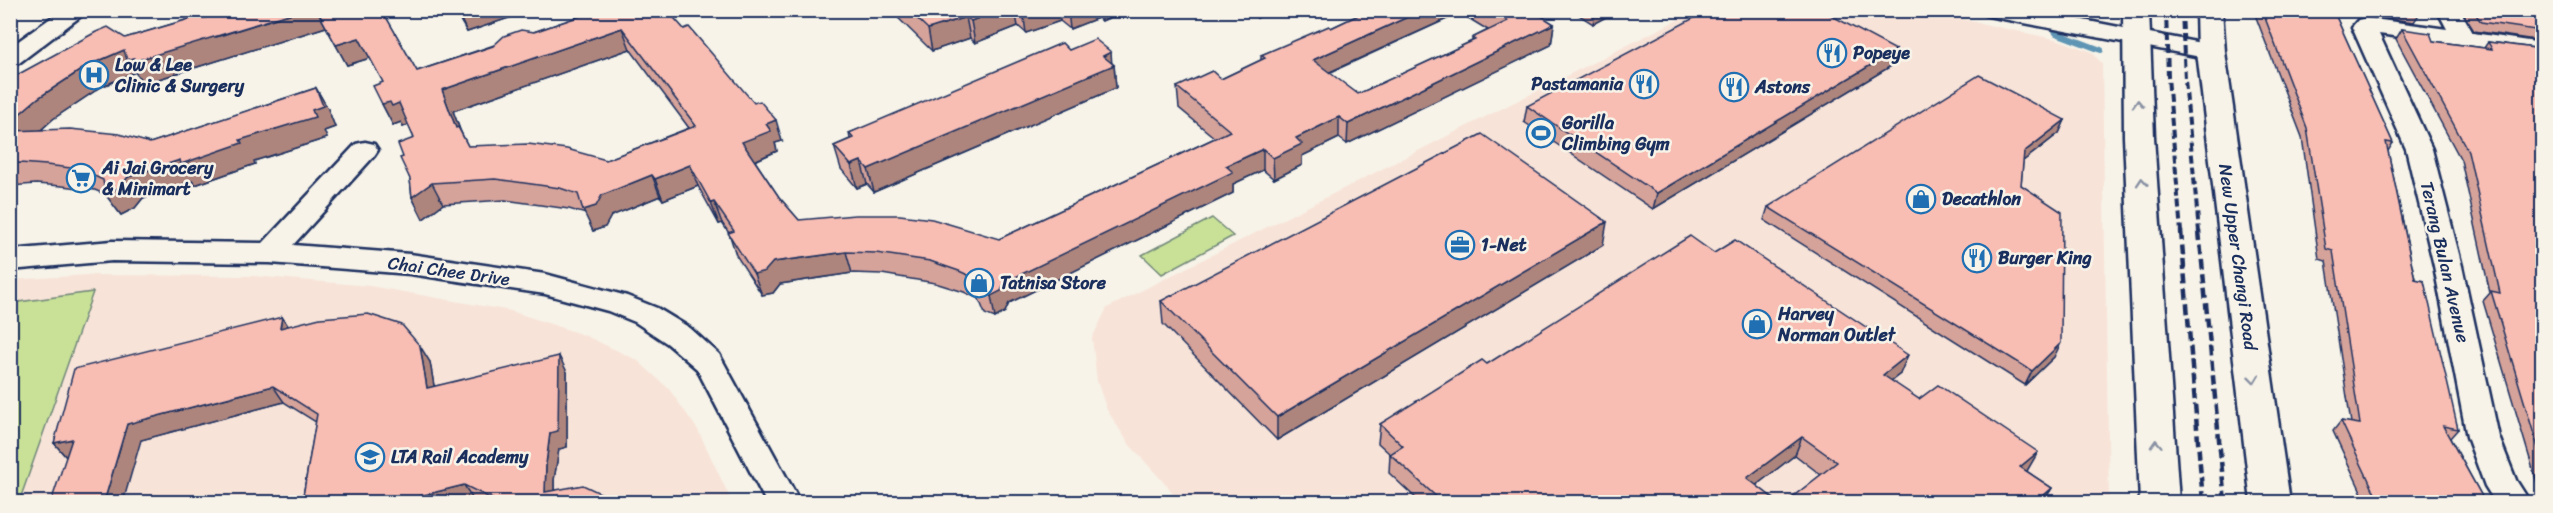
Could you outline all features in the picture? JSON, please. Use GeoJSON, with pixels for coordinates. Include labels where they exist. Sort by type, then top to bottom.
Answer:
{"type":"FeatureCollection","features":[{"type":"Feature","properties":{"kind":"main road","name":"New Upper Changi Road"},"geometry":{"type":"LineString","coordinates":[[2209,10],[2211,50],[2271,502]]}},
{"type":"Feature","properties":{"kind":"main road"},"geometry":{"type":"LineString","coordinates":[[2136,26],[2160,502]]}},
{"type":"Feature","properties":{"kind":"street"},"geometry":{"type":"LineString","coordinates":[[10,39],[50,10]]}},
{"type":"Feature","properties":{"kind":"street"},"geometry":{"type":"LineString","coordinates":[[10,58],[78,10]]}},
{"type":"Feature","properties":{"kind":"street"},"geometry":{"type":"LineString","coordinates":[[1993,10],[2136,26]]}},
{"type":"Feature","properties":{"kind":"street"},"geometry":{"type":"LineString","coordinates":[[2021,10],[2136,26],[2211,50]]}},
{"type":"Feature","properties":{"kind":"street"},"geometry":{"type":"LineString","coordinates":[[2448,10],[2464,38],[2542,50]]}},
{"type":"Feature","properties":{"kind":"street","name":"Terang Bulan Avenue"},"geometry":{"type":"LineString","coordinates":[[2464,38],[2366,25],[2364,27],[2419,148],[2448,266],[2483,437],[2502,486],[2512,502]]}},
{"type":"Feature","properties":{"kind":"street"},"geometry":{"type":"LineString","coordinates":[[270,253],[365,150]]}},
{"type":"Feature","properties":{"kind":"street","name":"Chai Chee Drive"},"geometry":{"type":"LineString","coordinates":[[10,260],[112,251],[270,253],[410,264],[545,284],[617,303],[646,315],[679,336],[708,362],[783,502]]}},
{"type":"Feature","properties":{"kind":"shaded area"},"geometry":{"type":"Polygon","coordinates":[[[1695,11],[1924,11],[2059,40],[2092,52],[2102,64],[2109,502],[1177,502],[1169,488],[1129,444],[1107,410],[1097,381],[1092,338],[1107,308],[1695,11]]]}},
{"type":"Feature","properties":{"kind":"shaded area"},"geometry":{"type":"Polygon","coordinates":[[[88,275],[254,276],[370,286],[511,311],[584,335],[637,360],[669,389],[698,430],[732,502],[11,502],[11,280],[88,275]]]}},
{"type":"Feature","properties":{"kind":"green space"},"geometry":{"type":"Polygon","coordinates":[[[1212,218],[1233,236],[1162,274],[1142,255],[1212,218]]]}},
{"type":"Feature","properties":{"kind":"green space"},"geometry":{"type":"Polygon","coordinates":[[[93,292],[19,502],[11,502],[11,303],[93,292]]]}},
{"type":"Feature","properties":{"kind":"building"},"geometry":{"type":"Polygon","coordinates":[[[229,10],[302,10],[135,61],[134,58],[127,60],[124,50],[87,66],[38,98],[10,122],[10,79],[96,32],[108,27],[125,38],[203,15],[204,18],[229,10]]]}},
{"type":"Feature","properties":{"kind":"building"},"geometry":{"type":"Polygon","coordinates":[[[317,10],[382,10],[417,71],[493,46],[504,36],[521,30],[534,32],[598,10],[667,10],[684,29],[689,27],[754,103],[760,101],[776,120],[766,124],[771,131],[742,142],[779,197],[799,220],[855,215],[900,215],[932,219],[999,239],[1230,131],[1177,87],[1212,71],[1221,79],[1265,58],[1261,55],[1329,26],[1331,28],[1369,10],[1423,10],[1313,60],[1358,94],[1475,40],[1472,38],[1508,21],[1491,10],[1532,10],[1554,24],[1348,124],[1339,117],[1296,138],[1302,144],[1273,158],[1263,149],[1226,166],[1233,172],[1005,282],[1001,291],[991,296],[980,292],[975,278],[959,271],[930,261],[876,253],[846,252],[773,262],[765,271],[754,274],[728,233],[734,231],[714,202],[711,203],[690,165],[655,179],[652,175],[602,195],[596,206],[583,210],[578,194],[560,188],[495,179],[432,183],[412,197],[410,179],[400,158],[403,157],[398,144],[414,138],[399,103],[392,106],[390,102],[382,104],[373,86],[383,82],[359,38],[336,45],[317,10]],[[622,28],[442,90],[456,128],[458,127],[468,146],[528,144],[567,149],[606,160],[696,126],[622,28]]]}},
{"type":"Feature","properties":{"kind":"building"},"geometry":{"type":"Polygon","coordinates":[[[908,10],[999,10],[971,21],[966,17],[928,29],[908,10]]]}},
{"type":"Feature","properties":{"kind":"building"},"geometry":{"type":"Polygon","coordinates":[[[1709,10],[1821,10],[1896,50],[1657,193],[1527,106],[1709,10]]]}},
{"type":"Feature","properties":{"kind":"building"},"geometry":{"type":"Polygon","coordinates":[[[2262,10],[2333,10],[2393,143],[2386,142],[2415,279],[2424,281],[2458,429],[2443,426],[2485,502],[2379,502],[2341,421],[2360,424],[2333,251],[2326,249],[2307,128],[2262,10]]]}},
{"type":"Feature","properties":{"kind":"building"},"geometry":{"type":"Polygon","coordinates":[[[2399,10],[2419,10],[2420,13],[2399,10]]]}},
{"type":"Feature","properties":{"kind":"building"},"geometry":{"type":"Polygon","coordinates":[[[2473,10],[2542,10],[2542,31],[2481,22],[2473,10]]]}},
{"type":"Feature","properties":{"kind":"building"},"geometry":{"type":"Polygon","coordinates":[[[2402,29],[2430,33],[2433,41],[2492,49],[2488,42],[2542,49],[2542,461],[2491,291],[2500,293],[2468,151],[2402,29]]]}},
{"type":"Feature","properties":{"kind":"building"},"geometry":{"type":"Polygon","coordinates":[[[1095,39],[1111,52],[1103,56],[1114,65],[868,169],[861,161],[851,165],[834,146],[853,138],[849,133],[1062,43],[1069,50],[1095,39]]]}},
{"type":"Feature","properties":{"kind":"building"},"geometry":{"type":"Polygon","coordinates":[[[1979,75],[2065,120],[2024,152],[2021,185],[2062,212],[2061,343],[2032,371],[1768,207],[1979,75]]]}},
{"type":"Feature","properties":{"kind":"building"},"geometry":{"type":"Polygon","coordinates":[[[316,88],[323,106],[312,110],[315,117],[240,140],[242,143],[181,164],[180,160],[128,177],[120,187],[105,194],[103,180],[79,169],[10,164],[10,131],[70,129],[119,134],[150,143],[316,88]]]}},
{"type":"Feature","properties":{"kind":"building"},"geometry":{"type":"Polygon","coordinates":[[[1482,134],[1607,222],[1277,417],[1161,301],[1482,134]]]}},
{"type":"Feature","properties":{"kind":"building"},"geometry":{"type":"Polygon","coordinates":[[[1690,236],[1714,253],[1735,240],[1908,355],[1883,375],[1919,399],[1938,385],[2038,452],[2020,467],[2052,488],[2036,502],[1786,502],[1837,462],[1802,437],[1747,478],[1778,502],[1442,502],[1390,454],[1403,446],[1380,424],[1482,360],[1487,364],[1690,236]]]}},
{"type":"Feature","properties":{"kind":"building"},"geometry":{"type":"Polygon","coordinates":[[[368,314],[402,325],[420,346],[427,388],[559,356],[558,431],[550,433],[545,492],[583,485],[617,501],[498,502],[464,485],[396,502],[275,502],[303,496],[317,414],[273,386],[127,424],[104,502],[51,502],[72,439],[54,443],[74,369],[282,317],[280,328],[320,318],[368,314]]]}},
{"type":"Feature","properties":{"kind":"waterway"},"geometry":{"type":"LineString","coordinates":[[2054,28],[2056,33],[2101,50]]}},
{"type":"Feature","properties":{"kind":"railway"},"geometry":{"type":"LineString","coordinates":[[2166,10],[2168,77],[2181,232]]}},
{"type":"Feature","properties":{"kind":"railway"},"geometry":{"type":"LineString","coordinates":[[2182,10],[2185,80],[2199,232]]}},
{"type":"Feature","properties":{"kind":"railway"},"geometry":{"type":"LineString","coordinates":[[2181,231],[2203,502]]}},
{"type":"Feature","properties":{"kind":"railway"},"geometry":{"type":"LineString","coordinates":[[2199,231],[2225,502]]}},
{"type":"Feature","properties":{"kind":"place","name":"Popeye"},"geometry":{"type":"Point","coordinates":[1832,53]}},
{"type":"Feature","properties":{"kind":"place","name":"Low & Lee Clinic & Surgery"},"geometry":{"type":"Point","coordinates":[94,75]}},
{"type":"Feature","properties":{"kind":"place","name":"Pastamania"},"geometry":{"type":"Point","coordinates":[1644,84]}},
{"type":"Feature","properties":{"kind":"place","name":"Astons"},"geometry":{"type":"Point","coordinates":[1734,87]}},
{"type":"Feature","properties":{"kind":"place","name":"Gorilla Climbing Gym"},"geometry":{"type":"Point","coordinates":[1541,133]}},
{"type":"Feature","properties":{"kind":"place","name":"Ai Jai Grocery & Minimart"},"geometry":{"type":"Point","coordinates":[81,178]}},
{"type":"Feature","properties":{"kind":"place","name":"Decathlon"},"geometry":{"type":"Point","coordinates":[1921,199]}},
{"type":"Feature","properties":{"kind":"place","name":"1-Net"},"geometry":{"type":"Point","coordinates":[1460,245]}},
{"type":"Feature","properties":{"kind":"place","name":"Burger King"},"geometry":{"type":"Point","coordinates":[1977,258]}},
{"type":"Feature","properties":{"kind":"place","name":"Tatnisa Store"},"geometry":{"type":"Point","coordinates":[979,283]}},
{"type":"Feature","properties":{"kind":"place","name":"Harvey Norman Outlet"},"geometry":{"type":"Point","coordinates":[1757,324]}},
{"type":"Feature","properties":{"kind":"place","name":"LTA Rail Academy"},"geometry":{"type":"Point","coordinates":[370,457]}}]}
